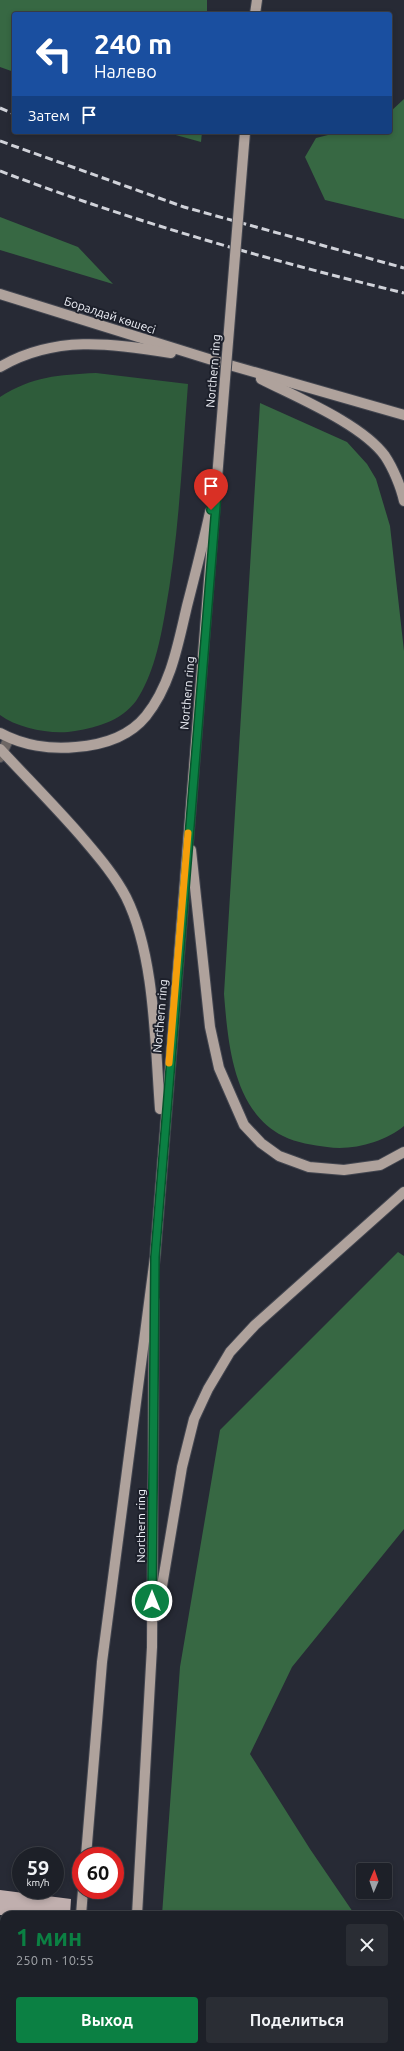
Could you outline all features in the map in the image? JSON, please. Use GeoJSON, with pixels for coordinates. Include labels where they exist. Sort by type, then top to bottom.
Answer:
{"type":"FeatureCollection","features":[{"type":"Feature","properties":{"kind":"main road"},"geometry":{"type":"LineString","coordinates":[[255,12],[257,0]]}},
{"type":"Feature","properties":{"kind":"main road","name":"Northern ring"},"geometry":{"type":"LineString","coordinates":[[137,1911],[152,1647],[155,1257],[188,825],[218,481],[245,134]]}},
{"type":"Feature","properties":{"kind":"main road","name":"Боралдай көшесі"},"geometry":{"type":"LineString","coordinates":[[0,294],[212,360]]}},
{"type":"Feature","properties":{"kind":"main road"},"geometry":{"type":"LineString","coordinates":[[0,367],[20,356],[46,347],[88,344],[135,347],[212,360],[404,415]]}},
{"type":"Feature","properties":{"kind":"main road"},"geometry":{"type":"LineString","coordinates":[[241,369],[339,419],[369,440],[385,456],[404,501]]}},
{"type":"Feature","properties":{"kind":"main road"},"geometry":{"type":"LineString","coordinates":[[4,735],[33,745],[53,748],[94,746],[113,739],[132,729],[146,716],[163,687],[175,655],[218,481]]}},
{"type":"Feature","properties":{"kind":"main road"},"geometry":{"type":"LineString","coordinates":[[1,753],[52,804],[108,867],[126,897],[142,942],[153,1016],[163,1141]]}},
{"type":"Feature","properties":{"kind":"main road"},"geometry":{"type":"LineString","coordinates":[[188,825],[210,1026],[219,1068],[244,1125],[261,1143],[279,1156],[309,1166],[344,1170],[380,1165],[404,1152]]}},
{"type":"Feature","properties":{"kind":"main road"},"geometry":{"type":"LineString","coordinates":[[152,1647],[182,1467],[194,1419],[208,1389],[230,1352],[254,1325],[404,1192]]}},
{"type":"Feature","properties":{"kind":"main road","name":"Northern ring"},"geometry":{"type":"LineString","coordinates":[[87,1847],[102,1662],[155,1257]]}},
{"type":"Feature","properties":{"kind":"main road"},"geometry":{"type":"LineString","coordinates":[[80,1911],[82,1899]]}},
{"type":"Feature","properties":{"kind":"street"},"geometry":{"type":"LineString","coordinates":[[1,753],[4,735]]}},
{"type":"Feature","properties":{"kind":"green space"},"geometry":{"type":"Polygon","coordinates":[[[0,0],[207,0],[207,12],[12,12],[12,71],[0,67],[0,0]]]}},
{"type":"Feature","properties":{"kind":"green space"},"geometry":{"type":"Polygon","coordinates":[[[404,99],[404,219],[325,200],[305,157],[316,138],[332,134],[392,134],[392,110],[404,99]]]}},
{"type":"Feature","properties":{"kind":"green space"},"geometry":{"type":"Polygon","coordinates":[[[172,134],[202,134],[201,142],[172,134]]]}},
{"type":"Feature","properties":{"kind":"green space"},"geometry":{"type":"Polygon","coordinates":[[[0,217],[78,247],[113,284],[0,250],[0,217]]]}},
{"type":"Feature","properties":{"kind":"green space"},"geometry":{"type":"Polygon","coordinates":[[[96,373],[188,384],[180,498],[170,584],[161,635],[155,658],[142,691],[130,708],[123,714],[108,722],[75,731],[57,732],[36,730],[17,724],[0,715],[0,397],[24,385],[46,378],[96,373]]]}},
{"type":"Feature","properties":{"kind":"green space"},"geometry":{"type":"Polygon","coordinates":[[[260,403],[347,442],[367,464],[376,479],[390,526],[404,651],[404,1126],[378,1141],[347,1148],[327,1147],[299,1142],[283,1136],[266,1125],[253,1110],[243,1093],[231,1054],[228,1033],[224,994],[260,403]]]}},
{"type":"Feature","properties":{"kind":"green space"},"geometry":{"type":"Polygon","coordinates":[[[398,1252],[404,1256],[404,1529],[292,1667],[250,1754],[310,1849],[352,1911],[162,1911],[180,1667],[220,1430],[398,1252]]]}},
{"type":"Feature","properties":{"kind":"building"},"geometry":{"type":"Polygon","coordinates":[[[0,1890],[12,1892],[12,1899],[71,1899],[70,1911],[0,1911],[0,1890]]]}},
{"type":"Feature","properties":{"kind":"railway"},"geometry":{"type":"LineString","coordinates":[[0,108],[12,113]]}},
{"type":"Feature","properties":{"kind":"railway"},"geometry":{"type":"LineString","coordinates":[[0,141],[184,207],[404,268]]}},
{"type":"Feature","properties":{"kind":"railway"},"geometry":{"type":"LineString","coordinates":[[0,171],[99,207],[150,223],[251,253],[404,293]]}},
{"type":"Feature","properties":{"kind":"slow traffic"},"geometry":{"type":"LineString","coordinates":[[169,1063],[188,833]]}},
{"type":"Feature","properties":{"kind":"route"},"geometry":{"type":"LineString","coordinates":[[152,1601],[155,1257],[180,926],[218,481],[211,510]]}}]}
